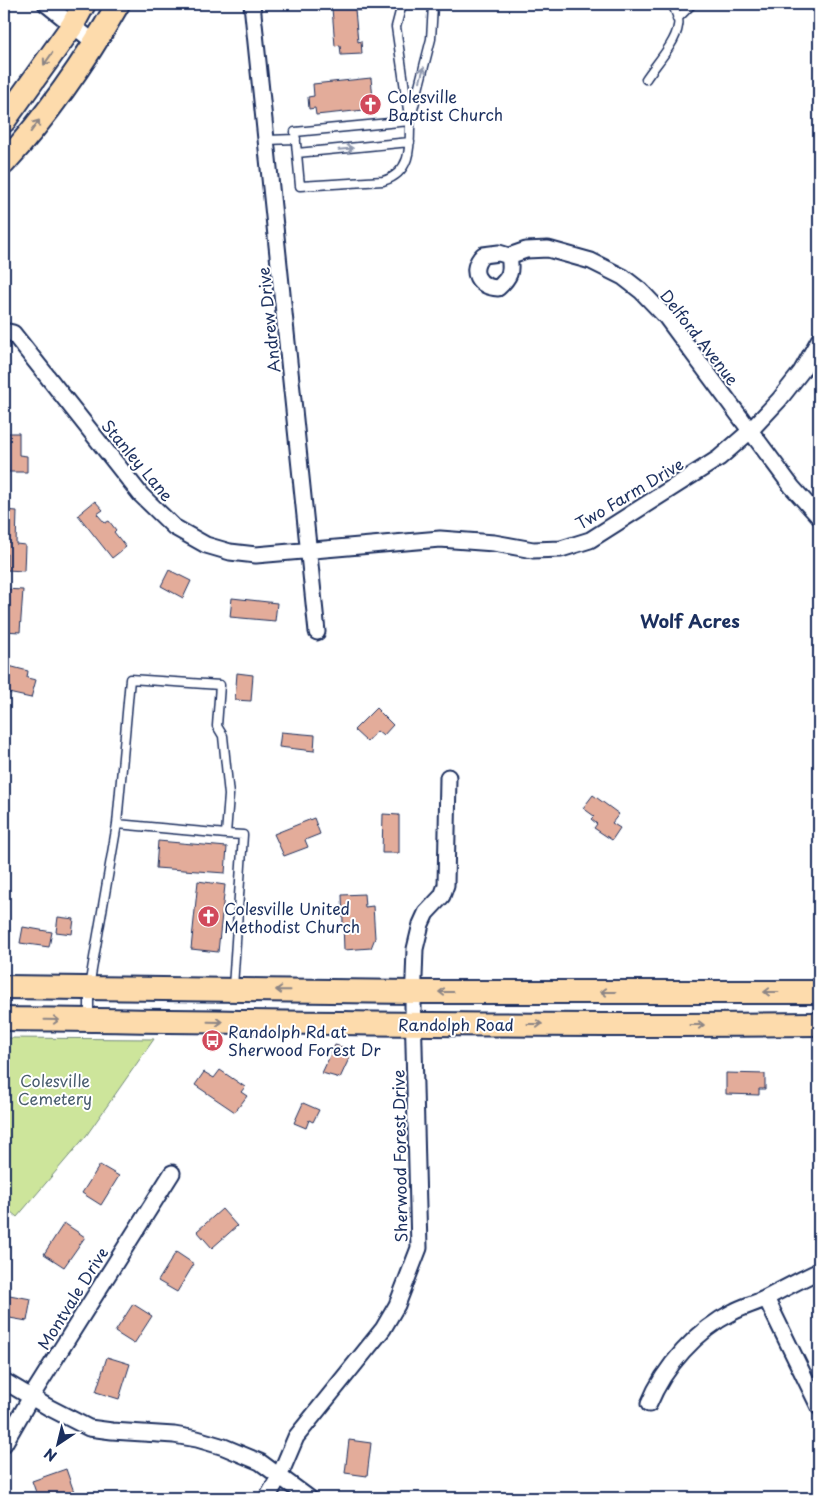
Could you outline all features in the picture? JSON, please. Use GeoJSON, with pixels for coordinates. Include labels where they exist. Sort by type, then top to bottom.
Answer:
{"type":"FeatureCollection","features":[{"type":"Feature","properties":{"kind":"main road"},"geometry":{"type":"LineString","coordinates":[[4,121],[72,26],[84,4]]}},
{"type":"Feature","properties":{"kind":"main road"},"geometry":{"type":"LineString","coordinates":[[4,163],[26,139],[95,43],[118,4]]}},
{"type":"Feature","properties":{"kind":"main road","name":"Randolph Road"},"geometry":{"type":"LineString","coordinates":[[4,987],[413,992],[819,992]]}},
{"type":"Feature","properties":{"kind":"main road","name":"Randolph Road"},"geometry":{"type":"LineString","coordinates":[[4,1019],[413,1024],[819,1024]]}},
{"type":"Feature","properties":{"kind":"street"},"geometry":{"type":"LineString","coordinates":[[46,4],[95,43]]}},
{"type":"Feature","properties":{"kind":"street","name":"Andrew Drive"},"geometry":{"type":"LineString","coordinates":[[252,4],[317,632]]}},
{"type":"Feature","properties":{"kind":"street","name":"Delford Avenue"},"geometry":{"type":"LineString","coordinates":[[509,256],[526,250],[548,249],[591,261],[623,277],[641,291],[666,318],[792,487],[819,516]]}},
{"type":"Feature","properties":{"kind":"street","name":"Stanley Lane"},"geometry":{"type":"LineString","coordinates":[[4,331],[13,333],[140,495],[174,527],[206,544],[230,552],[256,555],[310,551]]}},
{"type":"Feature","properties":{"kind":"street","name":"Two Farm Drive"},"geometry":{"type":"LineString","coordinates":[[310,551],[440,539],[494,543],[533,550],[561,549],[590,540],[719,458],[750,432],[780,400],[801,372],[819,340]]}},
{"type":"Feature","properties":{"kind":"street","name":"Sherwood Forest Drive"},"geometry":{"type":"LineString","coordinates":[[267,1498],[279,1477],[296,1437],[382,1329],[397,1305],[419,1248],[413,1024],[415,949],[420,924],[426,913],[442,896],[446,885],[448,778]]}},
{"type":"Feature","properties":{"kind":"street","name":"Montvale Drive"},"geometry":{"type":"LineString","coordinates":[[4,1444],[30,1397],[172,1173]]}},
{"type":"Feature","properties":{"kind":"street"},"geometry":{"type":"LineString","coordinates":[[649,1404],[655,1390],[684,1350],[707,1330],[732,1312],[766,1298],[819,1271]]}},
{"type":"Feature","properties":{"kind":"street"},"geometry":{"type":"LineString","coordinates":[[766,1298],[819,1406]]}},
{"type":"Feature","properties":{"kind":"street"},"geometry":{"type":"LineString","coordinates":[[4,1381],[89,1428],[174,1435],[197,1439],[224,1448],[260,1462],[309,1498]]}},
{"type":"Feature","properties":{"kind":"lane"},"geometry":{"type":"LineString","coordinates":[[402,4],[396,27],[410,121],[409,155],[402,167],[392,178],[383,181],[300,186],[295,132],[410,121]]}},
{"type":"Feature","properties":{"kind":"lane"},"geometry":{"type":"LineString","coordinates":[[410,121],[431,39],[433,5],[426,4]]}},
{"type":"Feature","properties":{"kind":"lane"},"geometry":{"type":"LineString","coordinates":[[646,79],[671,43],[679,25],[672,4]]}},
{"type":"Feature","properties":{"kind":"lane"},"geometry":{"type":"LineString","coordinates":[[677,19],[692,4]]}},
{"type":"Feature","properties":{"kind":"lane"},"geometry":{"type":"LineString","coordinates":[[267,140],[296,139]]}},
{"type":"Feature","properties":{"kind":"lane"},"geometry":{"type":"LineString","coordinates":[[297,153],[410,142]]}},
{"type":"Feature","properties":{"kind":"lane"},"geometry":{"type":"LineString","coordinates":[[89,1020],[89,987],[117,824],[130,679],[220,686],[217,726],[223,736],[229,796],[226,834]]}},
{"type":"Feature","properties":{"kind":"lane"},"geometry":{"type":"LineString","coordinates":[[117,824],[243,835],[233,989]]}},
{"type":"Feature","properties":{"kind":"green space","name":"Colesville Cemetery"},"geometry":{"type":"Polygon","coordinates":[[[4,1038],[154,1039],[86,1136],[17,1217],[4,1206],[4,1038]]]}},
{"type":"Feature","properties":{"kind":"building"},"geometry":{"type":"Polygon","coordinates":[[[295,4],[362,4],[362,11],[355,10],[358,42],[361,41],[362,54],[341,55],[340,45],[335,46],[332,8],[295,4]]]}},
{"type":"Feature","properties":{"kind":"building"},"geometry":{"type":"Polygon","coordinates":[[[371,78],[374,109],[316,115],[315,108],[309,109],[308,97],[314,96],[313,84],[371,78]]]}},
{"type":"Feature","properties":{"kind":"building"},"geometry":{"type":"Polygon","coordinates":[[[4,433],[19,433],[19,455],[27,456],[27,472],[8,472],[8,465],[4,465],[4,433]]]}},
{"type":"Feature","properties":{"kind":"building"},"geometry":{"type":"Polygon","coordinates":[[[95,501],[103,510],[97,514],[105,523],[109,521],[116,530],[114,532],[126,547],[112,558],[78,515],[95,501]]]}},
{"type":"Feature","properties":{"kind":"building"},"geometry":{"type":"Polygon","coordinates":[[[4,510],[17,511],[16,544],[25,545],[24,571],[7,570],[7,554],[4,554],[4,510]]]}},
{"type":"Feature","properties":{"kind":"building"},"geometry":{"type":"Polygon","coordinates":[[[169,570],[191,581],[183,598],[161,586],[169,570]]]}},
{"type":"Feature","properties":{"kind":"building"},"geometry":{"type":"Polygon","coordinates":[[[4,589],[23,590],[20,632],[4,631],[4,589]]]}},
{"type":"Feature","properties":{"kind":"building"},"geometry":{"type":"Polygon","coordinates":[[[232,598],[277,603],[275,621],[230,617],[232,598]]]}},
{"type":"Feature","properties":{"kind":"building"},"geometry":{"type":"Polygon","coordinates":[[[5,665],[28,671],[27,678],[36,680],[31,698],[4,692],[5,665]]]}},
{"type":"Feature","properties":{"kind":"building"},"geometry":{"type":"Polygon","coordinates":[[[237,673],[253,675],[251,701],[235,700],[237,673]]]}},
{"type":"Feature","properties":{"kind":"building"},"geometry":{"type":"Polygon","coordinates":[[[376,708],[393,725],[383,736],[377,731],[367,742],[354,730],[376,708]]]}},
{"type":"Feature","properties":{"kind":"building"},"geometry":{"type":"Polygon","coordinates":[[[281,732],[315,735],[314,751],[279,747],[281,732]]]}},
{"type":"Feature","properties":{"kind":"building"},"geometry":{"type":"Polygon","coordinates":[[[593,795],[619,814],[612,823],[620,828],[612,840],[594,828],[597,824],[591,819],[594,816],[583,808],[593,795]]]}},
{"type":"Feature","properties":{"kind":"building"},"geometry":{"type":"Polygon","coordinates":[[[383,814],[399,815],[399,853],[382,853],[383,814]]]}},
{"type":"Feature","properties":{"kind":"building"},"geometry":{"type":"Polygon","coordinates":[[[314,818],[320,834],[305,840],[308,847],[284,856],[274,834],[314,818]]]}},
{"type":"Feature","properties":{"kind":"building"},"geometry":{"type":"Polygon","coordinates":[[[158,841],[227,847],[225,873],[156,868],[158,841]]]}},
{"type":"Feature","properties":{"kind":"building","name":"Colesville United Methodist Church"},"geometry":{"type":"Polygon","coordinates":[[[198,881],[225,885],[218,952],[191,949],[198,881]]]}},
{"type":"Feature","properties":{"kind":"building"},"geometry":{"type":"Polygon","coordinates":[[[364,894],[365,907],[373,906],[375,938],[371,948],[344,950],[342,895],[364,894]]]}},
{"type":"Feature","properties":{"kind":"building"},"geometry":{"type":"Polygon","coordinates":[[[58,917],[74,919],[72,934],[56,932],[58,917]]]}},
{"type":"Feature","properties":{"kind":"building"},"geometry":{"type":"Polygon","coordinates":[[[23,927],[52,932],[49,947],[20,943],[23,927]]]}},
{"type":"Feature","properties":{"kind":"building"},"geometry":{"type":"Polygon","coordinates":[[[335,1045],[353,1050],[340,1078],[322,1073],[335,1045]]]}},
{"type":"Feature","properties":{"kind":"building"},"geometry":{"type":"Polygon","coordinates":[[[220,1070],[245,1087],[241,1092],[247,1096],[235,1112],[195,1085],[204,1072],[214,1078],[220,1070]]]}},
{"type":"Feature","properties":{"kind":"building"},"geometry":{"type":"Polygon","coordinates":[[[726,1073],[765,1074],[765,1089],[759,1089],[759,1095],[726,1094],[726,1073]]]}},
{"type":"Feature","properties":{"kind":"building"},"geometry":{"type":"Polygon","coordinates":[[[303,1103],[319,1110],[313,1122],[309,1120],[306,1128],[294,1123],[303,1103]]]}},
{"type":"Feature","properties":{"kind":"building"},"geometry":{"type":"Polygon","coordinates":[[[100,1165],[119,1176],[101,1205],[82,1193],[100,1165]]]}},
{"type":"Feature","properties":{"kind":"building"},"geometry":{"type":"Polygon","coordinates":[[[222,1209],[237,1226],[212,1248],[197,1231],[222,1209]]]}},
{"type":"Feature","properties":{"kind":"building"},"geometry":{"type":"Polygon","coordinates":[[[64,1223],[85,1237],[64,1267],[44,1254],[64,1223]]]}},
{"type":"Feature","properties":{"kind":"building"},"geometry":{"type":"Polygon","coordinates":[[[176,1252],[194,1264],[177,1292],[158,1281],[176,1252]]]}},
{"type":"Feature","properties":{"kind":"building"},"geometry":{"type":"Polygon","coordinates":[[[4,1294],[31,1299],[27,1321],[4,1317],[4,1294]]]}},
{"type":"Feature","properties":{"kind":"building"},"geometry":{"type":"Polygon","coordinates":[[[133,1304],[152,1316],[134,1344],[115,1332],[133,1304]]]}},
{"type":"Feature","properties":{"kind":"building"},"geometry":{"type":"Polygon","coordinates":[[[107,1357],[130,1364],[119,1399],[96,1392],[107,1357]]]}},
{"type":"Feature","properties":{"kind":"building"},"geometry":{"type":"Polygon","coordinates":[[[349,1440],[371,1443],[367,1476],[345,1473],[349,1440]]]}},
{"type":"Feature","properties":{"kind":"building"},"geometry":{"type":"Polygon","coordinates":[[[66,1469],[74,1492],[57,1498],[38,1498],[32,1481],[66,1469]]]}},
{"type":"Feature","properties":{"kind":"place","name":"Colesville Baptist Church"},"geometry":{"type":"Point","coordinates":[371,105]}},
{"type":"Feature","properties":{"kind":"place","name":"Colesville United Methodist Church"},"geometry":{"type":"Point","coordinates":[208,917]}},
{"type":"Feature","properties":{"kind":"place","name":"Randolph Rd at Sherwood Forest Dr"},"geometry":{"type":"Point","coordinates":[212,1040]}},
{"type":"Feature","properties":{"kind":"district","name":"Wolf Acres"},"geometry":{"type":"Point","coordinates":[690,620]}}]}
